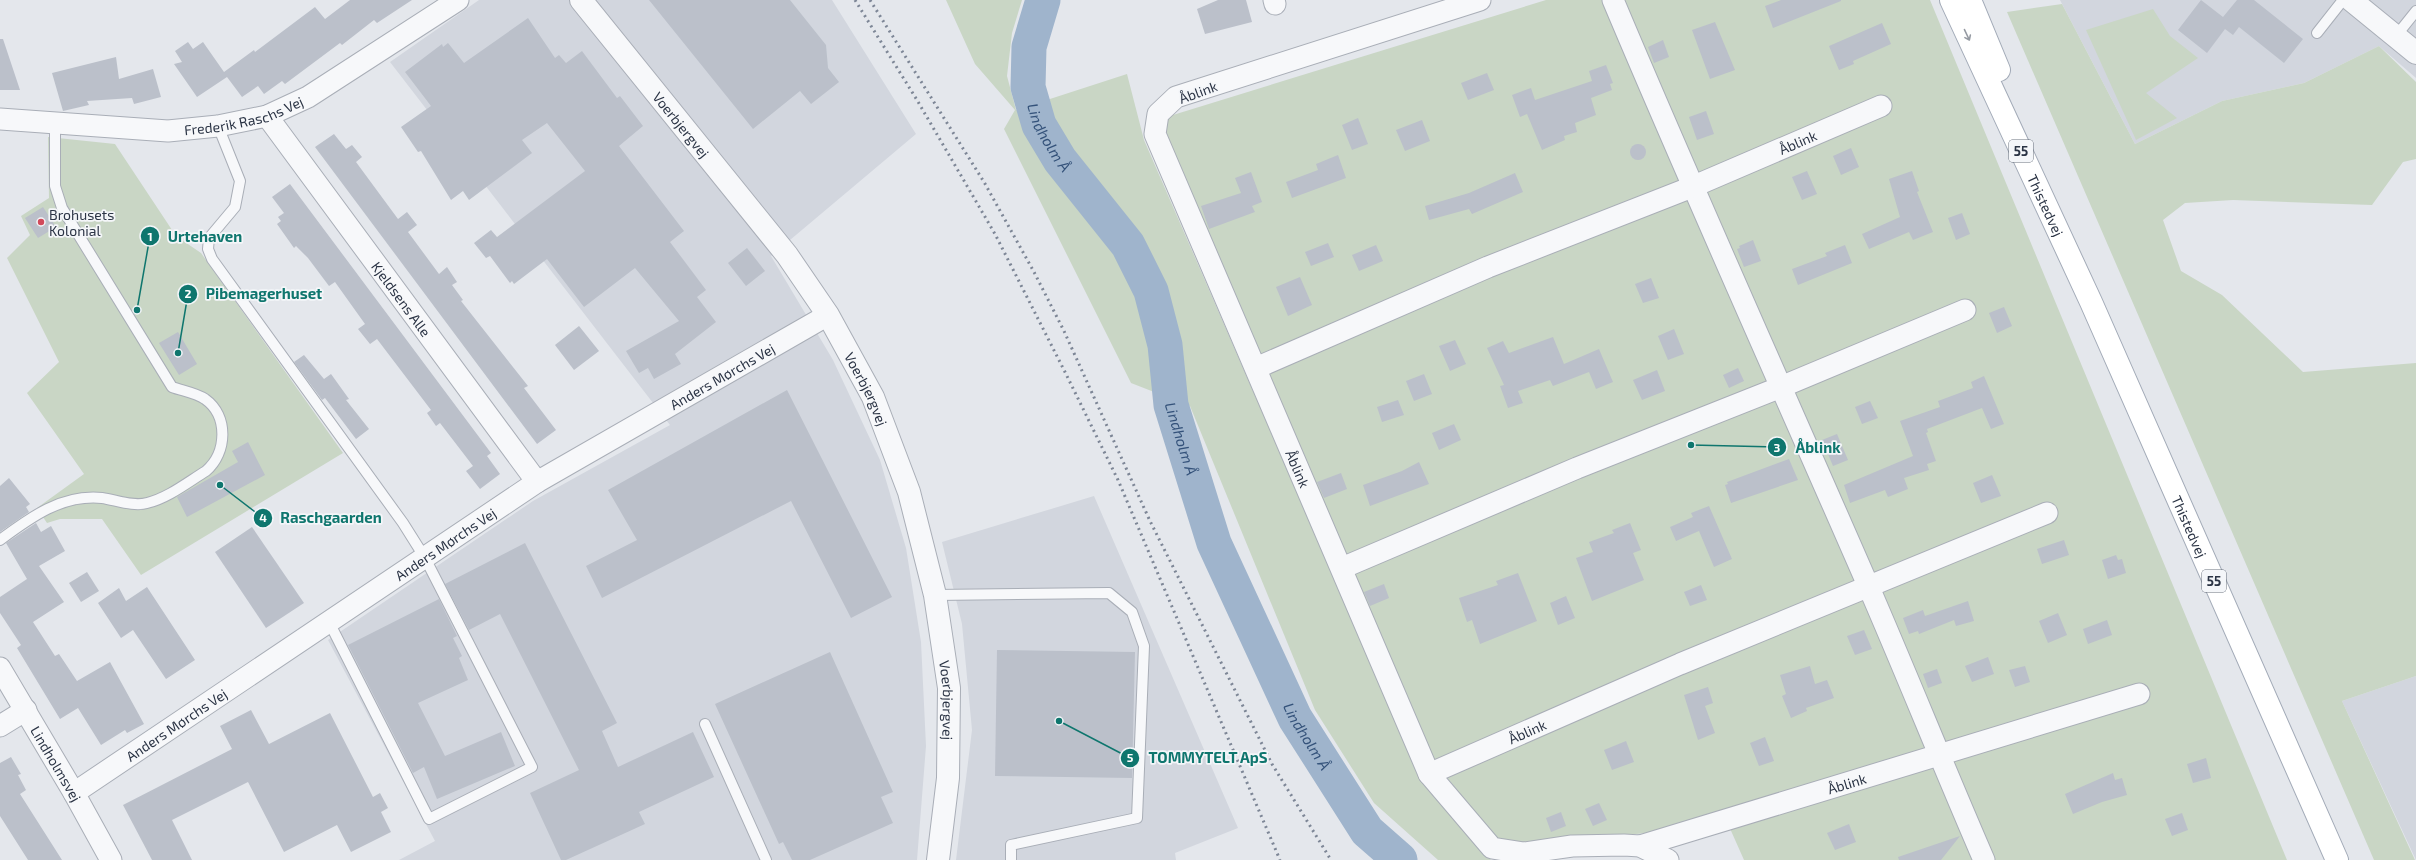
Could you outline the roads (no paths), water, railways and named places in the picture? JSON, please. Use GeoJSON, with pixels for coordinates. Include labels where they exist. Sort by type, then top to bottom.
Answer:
{"type":"FeatureCollection","features":[{"type":"Feature","properties":{"kind":"main road","name":"Thistedvej"},"geometry":{"type":"LineString","coordinates":[[1951,0],[2091,302],[2337,860]]}},
{"type":"Feature","properties":{"kind":"main road","name":"Thistedvej"},"geometry":{"type":"LineString","coordinates":[[1970,0],[2091,302]]}},
{"type":"Feature","properties":{"kind":"street","name":"Frederik Raschs Vej"},"geometry":{"type":"LineString","coordinates":[[0,119],[168,131],[218,126],[267,116],[308,97],[458,0]]}},
{"type":"Feature","properties":{"kind":"street","name":"Voerbjergvej"},"geometry":{"type":"LineString","coordinates":[[581,0],[787,255],[828,315],[876,405],[908,492],[935,595],[949,688],[948,778],[938,860]]}},
{"type":"Feature","properties":{"kind":"street","name":"Åblink"},"geometry":{"type":"LineString","coordinates":[[1480,0],[1176,97],[1158,114],[1155,134],[1429,774],[1492,848],[1524,852],[1572,846],[1640,846],[2139,694]]}},
{"type":"Feature","properties":{"kind":"street"},"geometry":{"type":"LineString","coordinates":[[1613,0],[1692,187],[1868,585],[1938,755],[1984,860]]}},
{"type":"Feature","properties":{"kind":"street"},"geometry":{"type":"LineString","coordinates":[[2351,0],[2416,53]]}},
{"type":"Feature","properties":{"kind":"street","name":"Åblink"},"geometry":{"type":"LineString","coordinates":[[1256,368],[1488,267],[1692,187],[1881,106]]}},
{"type":"Feature","properties":{"kind":"street","name":"Kjeldsens Alle"},"geometry":{"type":"LineString","coordinates":[[267,116],[538,482]]}},
{"type":"Feature","properties":{"kind":"street"},"geometry":{"type":"LineString","coordinates":[[1342,568],[1577,468],[1781,387],[1965,310]]}},
{"type":"Feature","properties":{"kind":"street","name":"Anders Mørchs Vej"},"geometry":{"type":"LineString","coordinates":[[74,793],[538,482],[828,315]]}},
{"type":"Feature","properties":{"kind":"street","name":"Åblink"},"geometry":{"type":"LineString","coordinates":[[1429,774],[1680,664],[1868,585],[2047,513]]}},
{"type":"Feature","properties":{"kind":"street","name":"Lindholmsvej"},"geometry":{"type":"LineString","coordinates":[[0,668],[74,793],[111,860]]}},
{"type":"Feature","properties":{"kind":"street"},"geometry":{"type":"LineString","coordinates":[[0,726],[26,710]]}},
{"type":"Feature","properties":{"kind":"street","name":"Åblink"},"geometry":{"type":"LineString","coordinates":[[1640,846],[1668,860]]}},
{"type":"Feature","properties":{"kind":"lane"},"geometry":{"type":"LineString","coordinates":[[2317,33],[2343,0]]}},
{"type":"Feature","properties":{"kind":"lane"},"geometry":{"type":"LineString","coordinates":[[2396,36],[2416,12]]}},
{"type":"Feature","properties":{"kind":"lane"},"geometry":{"type":"LineString","coordinates":[[0,540],[45,509],[68,500],[98,498],[138,504],[154,501],[206,471],[213,465],[222,444],[220,421],[212,406],[205,399],[195,394],[172,387],[62,208],[55,186],[55,122]]}},
{"type":"Feature","properties":{"kind":"lane"},"geometry":{"type":"LineString","coordinates":[[218,126],[240,181],[235,207],[209,238],[208,250],[212,259],[403,523],[425,558],[532,767],[429,819],[329,622]]}},
{"type":"Feature","properties":{"kind":"lane"},"geometry":{"type":"LineString","coordinates":[[935,595],[1109,594],[1132,612],[1144,646],[1137,818],[1011,845],[1011,860]]}},
{"type":"Feature","properties":{"kind":"lane"},"geometry":{"type":"LineString","coordinates":[[705,724],[766,860]]}},
{"type":"Feature","properties":{"kind":"waterway","name":"Lindholm Å"},"geometry":{"type":"LineString","coordinates":[[1043,0],[1029,47],[1028,87],[1039,125],[1060,160],[1128,245],[1151,291],[1165,345],[1171,405],[1214,543],[1295,718],[1367,831],[1400,860]]}},
{"type":"Feature","properties":{"kind":"railway"},"geometry":{"type":"LineString","coordinates":[[855,0],[917,100],[995,234],[1065,372],[1118,480],[1280,860]]}},
{"type":"Feature","properties":{"kind":"railway"},"geometry":{"type":"LineString","coordinates":[[870,0],[984,182],[1034,272],[1064,331],[1150,521],[1272,764],[1331,860]]}},
{"type":"Feature","properties":{"kind":"place","name":"Brohusets Kolonial"},"geometry":{"type":"Point","coordinates":[41,222]}},
{"type":"Feature","properties":{"kind":"place","name":"Urtehaven"},"geometry":{"type":"Point","coordinates":[137,310]}},
{"type":"Feature","properties":{"kind":"place","name":"Pibemagerhuset"},"geometry":{"type":"Point","coordinates":[178,353]}},
{"type":"Feature","properties":{"kind":"place","name":"Åblink"},"geometry":{"type":"Point","coordinates":[1691,445]}},
{"type":"Feature","properties":{"kind":"place","name":"Raschgaarden"},"geometry":{"type":"Point","coordinates":[220,485]}},
{"type":"Feature","properties":{"kind":"place","name":"TOMMYTELT ApS"},"geometry":{"type":"Point","coordinates":[1059,721]}}]}
